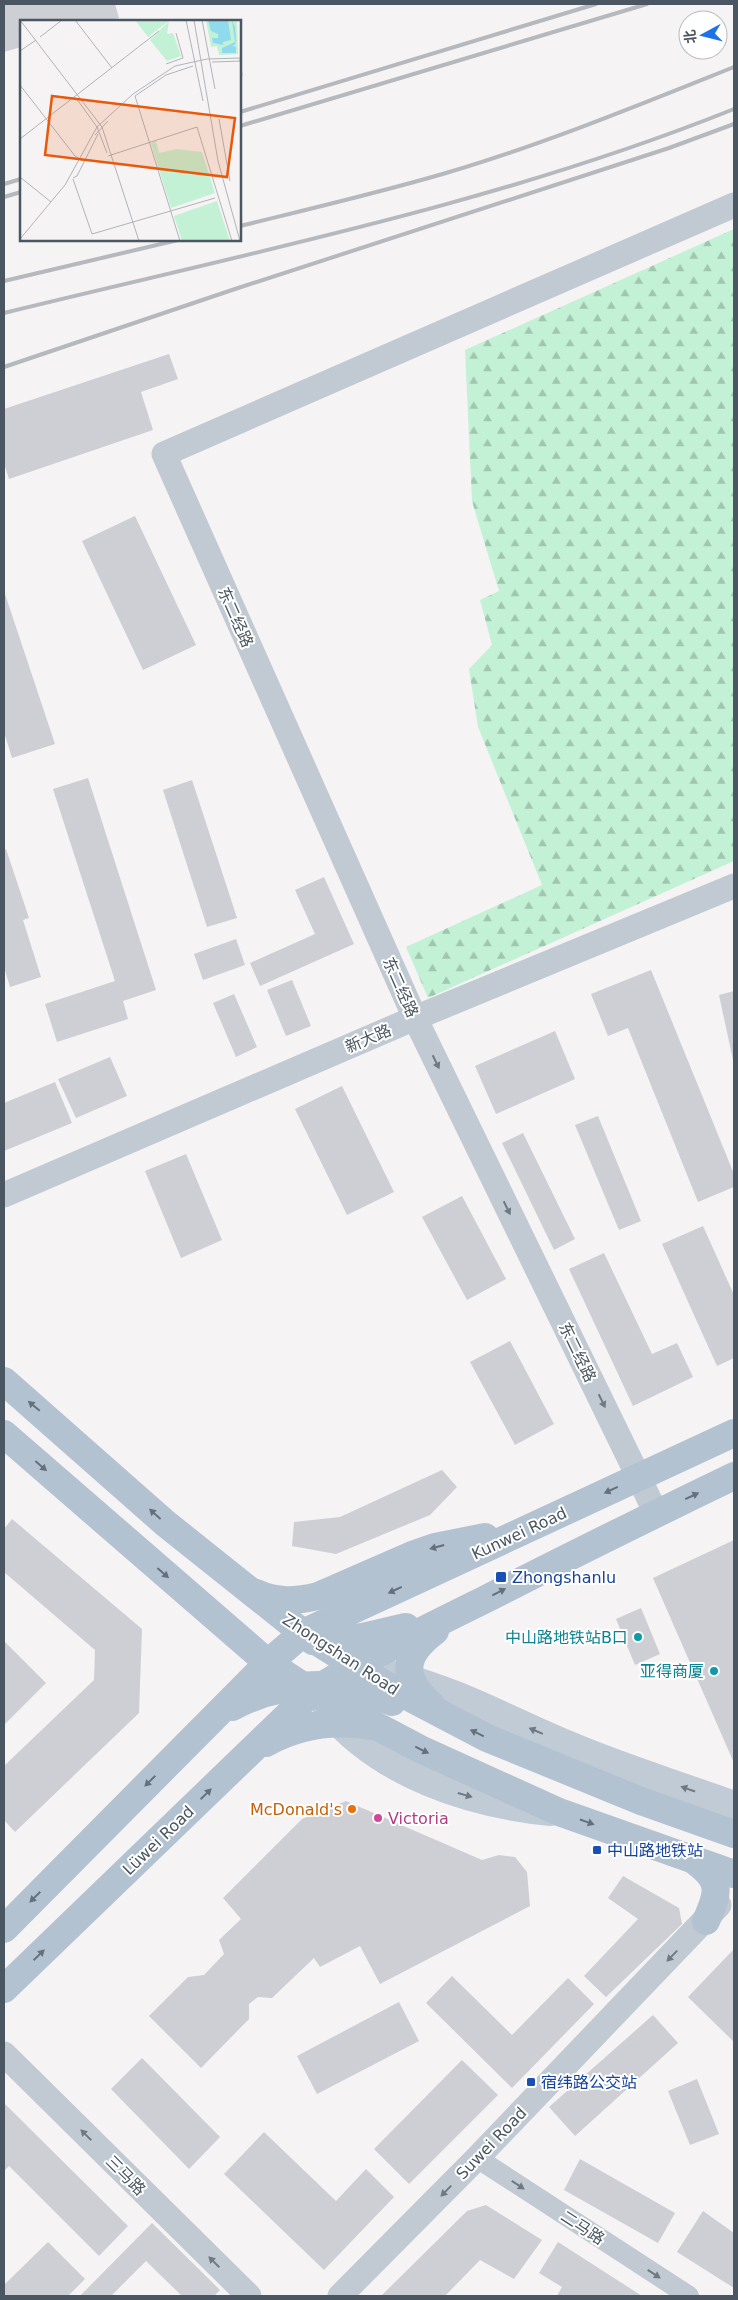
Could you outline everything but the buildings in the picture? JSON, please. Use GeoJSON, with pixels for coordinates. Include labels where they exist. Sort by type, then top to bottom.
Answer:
{"type":"FeatureCollection","features":[{"type":"Feature","properties":{"kind":"main road","name":"Zhongshan Road"},"geometry":{"type":"LineString","coordinates":[[4,1381],[165,1523],[247,1589],[303,1639],[487,1738],[641,1801],[734,1834]]}},
{"type":"Feature","properties":{"kind":"main road","name":"Kunwei Road"},"geometry":{"type":"LineString","coordinates":[[303,1639],[519,1532],[734,1433]]}},
{"type":"Feature","properties":{"kind":"main road"},"geometry":{"type":"LineString","coordinates":[[4,1434],[268,1663],[420,1749],[559,1812],[734,1874]]}},
{"type":"Feature","properties":{"kind":"main road"},"geometry":{"type":"LineString","coordinates":[[312,1687],[656,1513],[734,1476]]}},
{"type":"Feature","properties":{"kind":"main road"},"geometry":{"type":"LineString","coordinates":[[247,1589],[265,1597],[299,1601],[318,1596],[435,1547],[519,1532]]}},
{"type":"Feature","properties":{"kind":"main road"},"geometry":{"type":"LineString","coordinates":[[191,1597],[246,1631],[276,1642],[303,1639],[363,1638],[456,1614]]}},
{"type":"Feature","properties":{"kind":"main road"},"geometry":{"type":"LineString","coordinates":[[454,1721],[429,1704],[410,1679],[408,1670],[411,1657],[417,1646],[456,1614]]}},
{"type":"Feature","properties":{"kind":"main road"},"geometry":{"type":"LineString","coordinates":[[4,1929],[268,1663],[303,1639]]}},
{"type":"Feature","properties":{"kind":"main road"},"geometry":{"type":"LineString","coordinates":[[354,1665],[410,1679],[463,1698],[589,1754],[734,1805]]}},
{"type":"Feature","properties":{"kind":"main road"},"geometry":{"type":"LineString","coordinates":[[312,1687],[338,1724],[365,1747],[411,1774],[438,1786],[505,1805],[559,1812]]}},
{"type":"Feature","properties":{"kind":"main road"},"geometry":{"type":"LineString","coordinates":[[209,1722],[232,1706],[255,1695],[273,1690],[312,1687],[352,1689],[454,1721]]}},
{"type":"Feature","properties":{"kind":"main road","name":"Lüwei Road"},"geometry":{"type":"LineString","coordinates":[[4,1989],[249,1752],[312,1687]]}},
{"type":"Feature","properties":{"kind":"main road"},"geometry":{"type":"LineString","coordinates":[[249,1752],[302,1728],[320,1724],[379,1727]]}},
{"type":"Feature","properties":{"kind":"main road"},"geometry":{"type":"LineString","coordinates":[[695,1861],[711,1874],[716,1885],[715,1899],[706,1921]]}},
{"type":"Feature","properties":{"kind":"street","name":"东二经路"},"geometry":{"type":"LineString","coordinates":[[656,1513],[415,1018],[164,454],[734,205]]}},
{"type":"Feature","properties":{"kind":"street","name":"新大路"},"geometry":{"type":"LineString","coordinates":[[4,1195],[415,1018],[734,886]]}},
{"type":"Feature","properties":{"kind":"street","name":"Suwei Road"},"geometry":{"type":"LineString","coordinates":[[340,2296],[477,2158],[706,1921],[726,1896],[734,1874]]}},
{"type":"Feature","properties":{"kind":"street","name":"三马路"},"geometry":{"type":"LineString","coordinates":[[7,2058],[249,2296]]}},
{"type":"Feature","properties":{"kind":"street","name":"二马路"},"geometry":{"type":"LineString","coordinates":[[477,2158],[689,2296]]}},
{"type":"Feature","properties":{"kind":"green space"},"geometry":{"type":"Polygon","coordinates":[[[734,229],[734,861],[428,998],[406,947],[542,885],[478,727],[469,669],[492,645],[480,600],[499,591],[472,501],[465,350],[734,229]]]}},
{"type":"Feature","properties":{"kind":"railway"},"geometry":{"type":"LineString","coordinates":[[241,112],[596,4]]}},
{"type":"Feature","properties":{"kind":"railway"},"geometry":{"type":"LineString","coordinates":[[241,126],[647,4]]}},
{"type":"Feature","properties":{"kind":"railway"},"geometry":{"type":"LineString","coordinates":[[241,226],[343,201],[483,162],[591,123],[734,67]]}},
{"type":"Feature","properties":{"kind":"railway"},"geometry":{"type":"LineString","coordinates":[[4,313],[281,247],[465,199],[556,172],[734,109]]}},
{"type":"Feature","properties":{"kind":"railway"},"geometry":{"type":"LineString","coordinates":[[4,367],[232,290],[669,148],[734,124]]}},
{"type":"Feature","properties":{"kind":"railway"},"geometry":{"type":"LineString","coordinates":[[4,184],[20,179]]}},
{"type":"Feature","properties":{"kind":"railway"},"geometry":{"type":"LineString","coordinates":[[4,197],[20,192]]}},
{"type":"Feature","properties":{"kind":"railway"},"geometry":{"type":"LineString","coordinates":[[4,281],[174,241]]}},
{"type":"Feature","properties":{"kind":"place","name":"Zhongshanlu"},"geometry":{"type":"Point","coordinates":[501,1577]}},
{"type":"Feature","properties":{"kind":"place","name":"中山路地铁站B口"},"geometry":{"type":"Point","coordinates":[638,1637]}},
{"type":"Feature","properties":{"kind":"place","name":"亚得商厦"},"geometry":{"type":"Point","coordinates":[714,1671]}},
{"type":"Feature","properties":{"kind":"place","name":"McDonald's"},"geometry":{"type":"Point","coordinates":[352,1809]}},
{"type":"Feature","properties":{"kind":"place","name":"Victoria"},"geometry":{"type":"Point","coordinates":[378,1818]}},
{"type":"Feature","properties":{"kind":"place","name":"中山路地铁站"},"geometry":{"type":"Point","coordinates":[597,1850]}},
{"type":"Feature","properties":{"kind":"place","name":"宿纬路公交站"},"geometry":{"type":"Point","coordinates":[531,2082]}}]}
